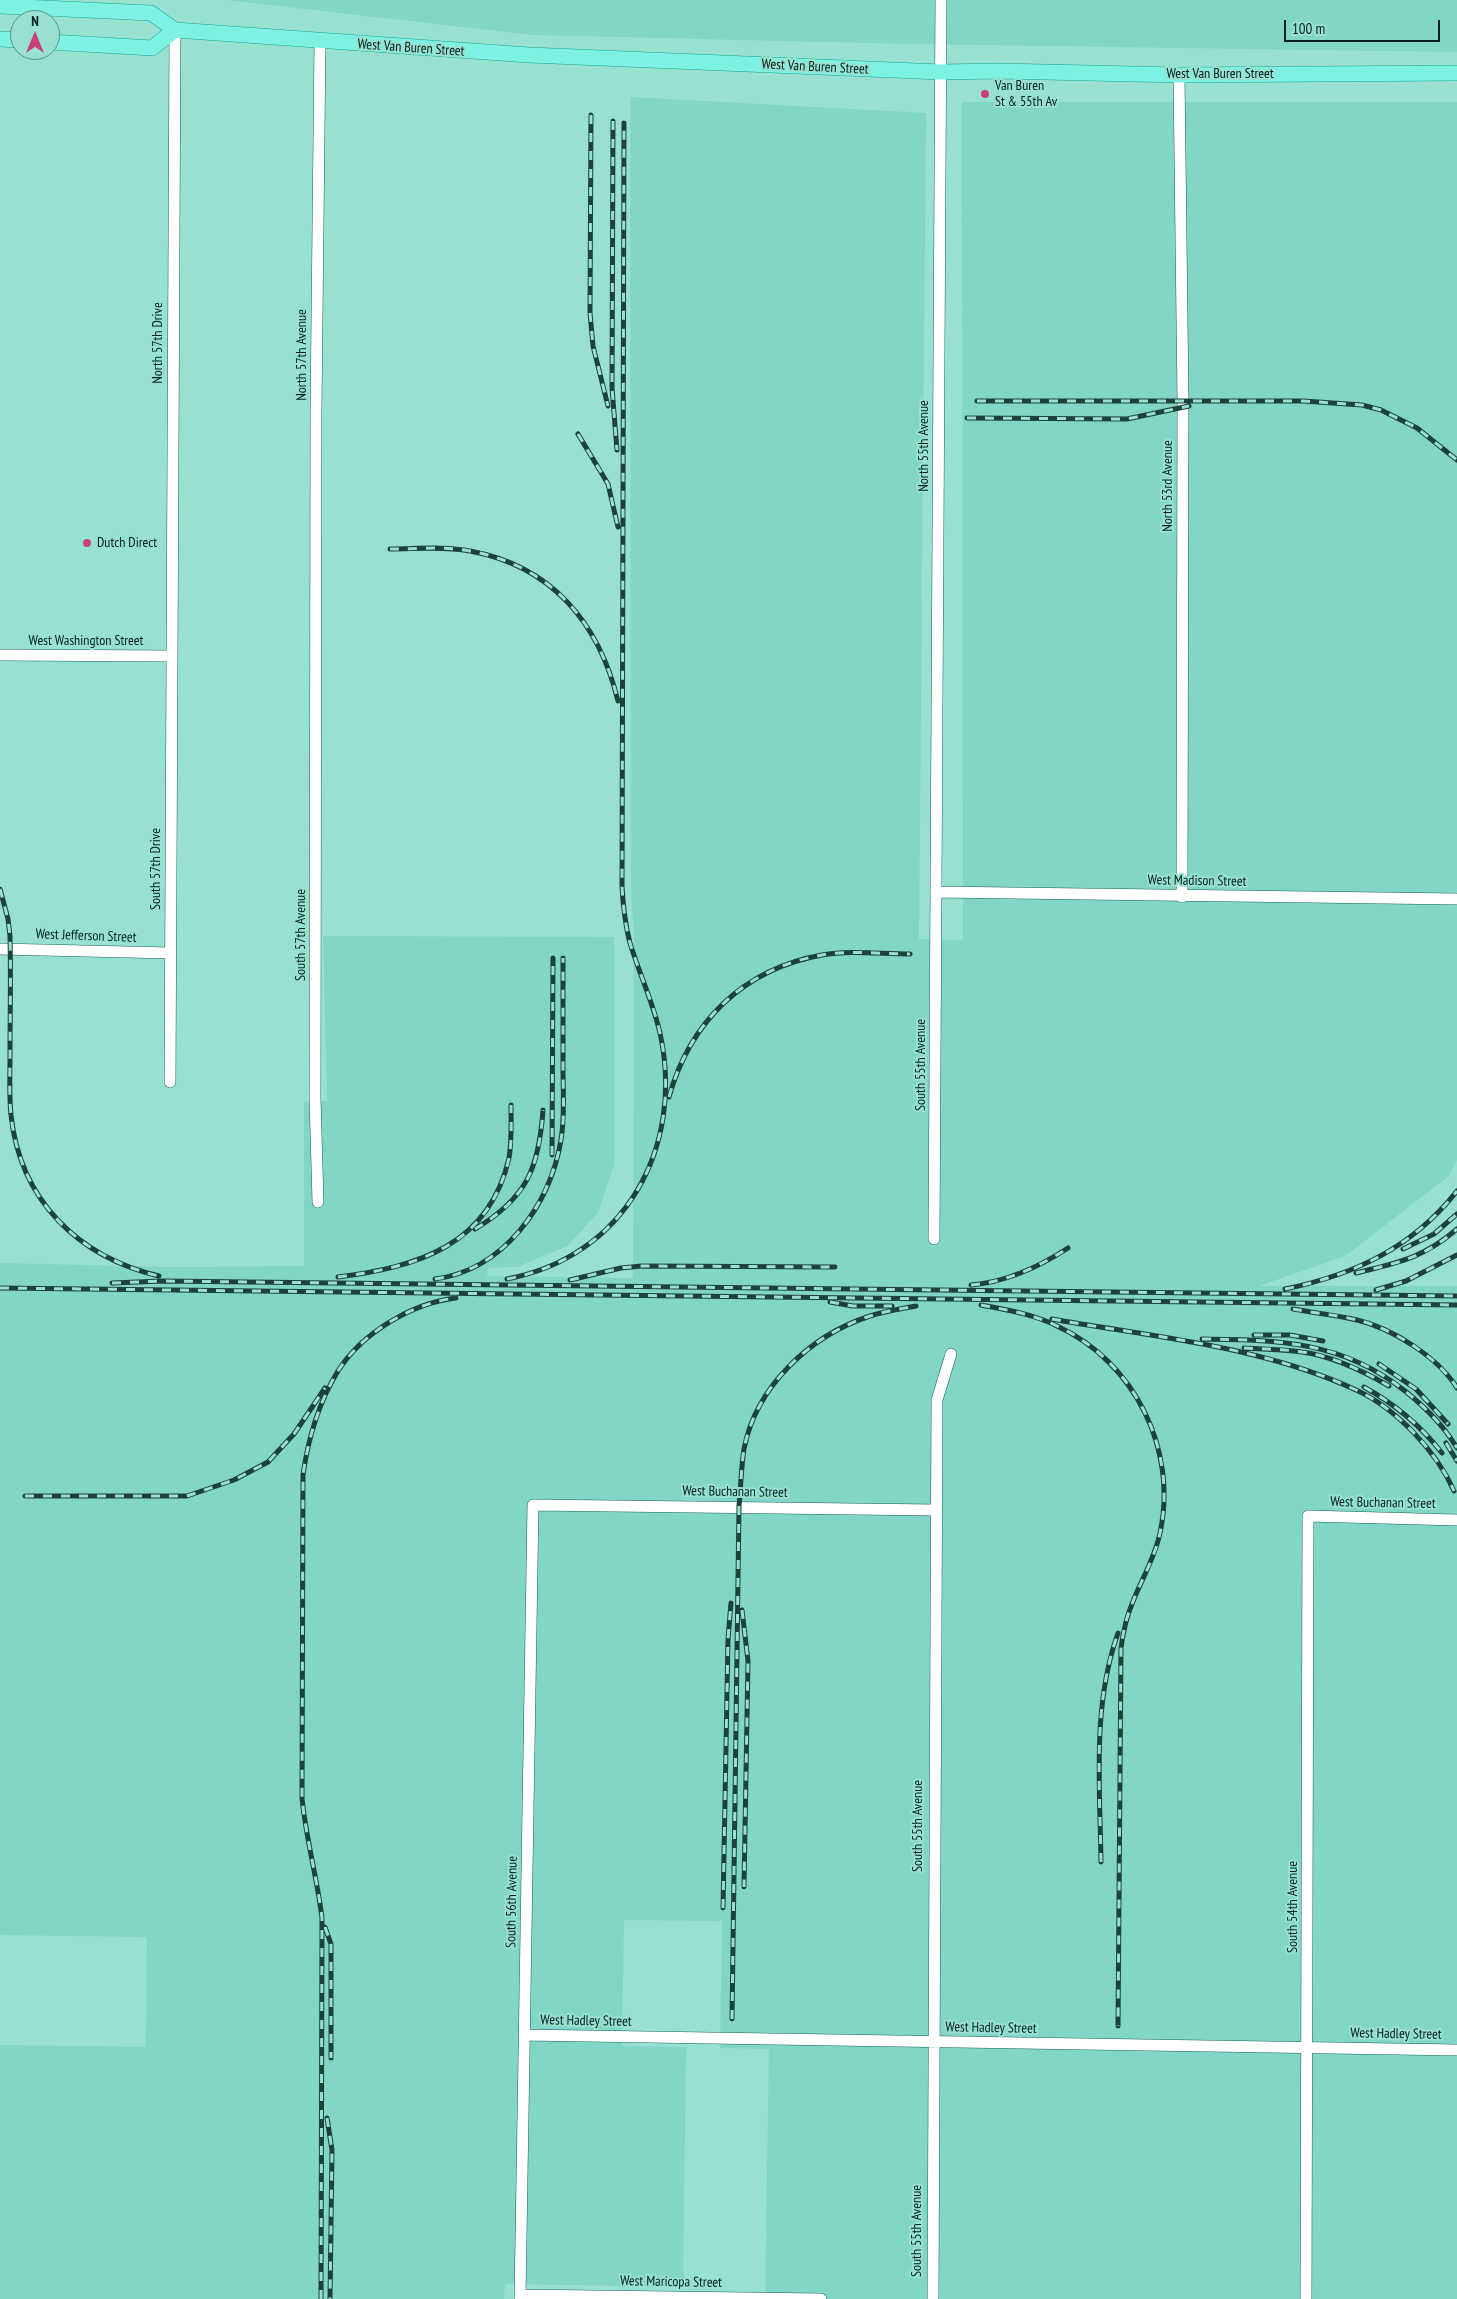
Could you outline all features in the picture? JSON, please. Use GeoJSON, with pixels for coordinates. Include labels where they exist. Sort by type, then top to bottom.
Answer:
{"type":"FeatureCollection","features":[{"type":"Feature","properties":{"kind":"main road"},"geometry":{"type":"LineString","coordinates":[[0,6],[151,13],[175,30],[152,48],[60,43]]}},
{"type":"Feature","properties":{"kind":"main road","name":"West Van Buren Street"},"geometry":{"type":"LineString","coordinates":[[175,30],[320,42],[530,55],[941,72],[999,71],[1179,75],[1457,73]]}},
{"type":"Feature","properties":{"kind":"street","name":"North 55th Avenue"},"geometry":{"type":"LineString","coordinates":[[937,892],[941,0]]}},
{"type":"Feature","properties":{"kind":"street","name":"North 57th Drive"},"geometry":{"type":"LineString","coordinates":[[171,656],[175,30]]}},
{"type":"Feature","properties":{"kind":"street","name":"North 57th Avenue"},"geometry":{"type":"LineString","coordinates":[[316,669],[320,42]]}},
{"type":"Feature","properties":{"kind":"street","name":"North 53rd Avenue"},"geometry":{"type":"LineString","coordinates":[[1179,75],[1183,401],[1182,897]]}},
{"type":"Feature","properties":{"kind":"street","name":"West Washington Street"},"geometry":{"type":"LineString","coordinates":[[0,655],[171,656]]}},
{"type":"Feature","properties":{"kind":"street","name":"South 57th Drive"},"geometry":{"type":"LineString","coordinates":[[170,1082],[171,656]]}},
{"type":"Feature","properties":{"kind":"street","name":"South 57th Avenue"},"geometry":{"type":"LineString","coordinates":[[316,669],[315,1098],[318,1202]]}},
{"type":"Feature","properties":{"kind":"street","name":"West Madison Street"},"geometry":{"type":"LineString","coordinates":[[937,892],[1182,897],[1457,899]]}},
{"type":"Feature","properties":{"kind":"street","name":"South 55th Avenue"},"geometry":{"type":"LineString","coordinates":[[934,1239],[937,892]]}},
{"type":"Feature","properties":{"kind":"street","name":"West Jefferson Street"},"geometry":{"type":"LineString","coordinates":[[0,949],[170,953]]}},
{"type":"Feature","properties":{"kind":"street","name":"South 55th Avenue"},"geometry":{"type":"LineString","coordinates":[[933,2299],[932,2042],[937,1400],[951,1354]]}},
{"type":"Feature","properties":{"kind":"street","name":"West Buchanan Street"},"geometry":{"type":"LineString","coordinates":[[533,1505],[936,1510]]}},
{"type":"Feature","properties":{"kind":"street","name":"South 56th Avenue"},"geometry":{"type":"LineString","coordinates":[[520,2297],[533,1505]]}},
{"type":"Feature","properties":{"kind":"street","name":"West Buchanan Street"},"geometry":{"type":"LineString","coordinates":[[1308,1516],[1457,1520]]}},
{"type":"Feature","properties":{"kind":"street","name":"South 54th Avenue"},"geometry":{"type":"LineString","coordinates":[[1306,2299],[1308,1516]]}},
{"type":"Feature","properties":{"kind":"street","name":"West Hadley Street"},"geometry":{"type":"LineString","coordinates":[[524,2035],[1457,2050]]}},
{"type":"Feature","properties":{"kind":"street","name":"West Maricopa Street"},"geometry":{"type":"LineString","coordinates":[[520,2297],[821,2299]]}},
{"type":"Feature","properties":{"kind":"shaded area"},"geometry":{"type":"Polygon","coordinates":[[[226,0],[1457,0],[1457,52],[910,44],[533,35],[226,0]]]}},
{"type":"Feature","properties":{"kind":"shaded area"},"geometry":{"type":"Polygon","coordinates":[[[630,97],[926,113],[919,939],[963,940],[962,102],[1457,102],[1457,1160],[1449,1176],[1345,1256],[1259,1286],[1457,1286],[1457,2299],[765,2299],[769,2049],[720,2048],[722,1921],[624,1920],[622,2046],[686,2047],[683,2287],[505,2284],[504,2299],[0,2299],[0,2045],[146,2047],[147,1937],[0,1935],[0,1263],[170,1267],[304,1266],[304,1101],[327,1101],[323,936],[614,937],[614,1165],[598,1213],[567,1246],[517,1267],[488,1268],[487,1276],[633,1278],[634,934],[631,895],[630,97]]]}},
{"type":"Feature","properties":{"kind":"railway"},"geometry":{"type":"LineString","coordinates":[[591,115],[590,313],[593,346],[608,406]]}},
{"type":"Feature","properties":{"kind":"railway"},"geometry":{"type":"LineString","coordinates":[[613,121],[612,388],[617,450]]}},
{"type":"Feature","properties":{"kind":"railway"},"geometry":{"type":"LineString","coordinates":[[507,1279],[548,1267],[584,1247],[614,1222],[637,1190],[654,1155],[663,1116],[665,1075],[660,1033],[654,1010],[630,943],[624,914],[622,886],[624,123]]}},
{"type":"Feature","properties":{"kind":"railway"},"geometry":{"type":"LineString","coordinates":[[977,401],[1303,401],[1362,405],[1381,410],[1417,428],[1457,460]]}},
{"type":"Feature","properties":{"kind":"railway"},"geometry":{"type":"LineString","coordinates":[[967,418],[1127,419],[1189,406]]}},
{"type":"Feature","properties":{"kind":"railway"},"geometry":{"type":"LineString","coordinates":[[578,434],[608,484],[618,527]]}},
{"type":"Feature","properties":{"kind":"railway"},"geometry":{"type":"LineString","coordinates":[[390,549],[440,548],[470,551],[499,559],[525,570],[548,584],[568,602],[584,623],[610,673],[618,701]]}},
{"type":"Feature","properties":{"kind":"railway"},"geometry":{"type":"LineString","coordinates":[[0,889],[8,919],[10,936],[11,1115],[17,1146],[27,1173],[40,1198],[58,1220],[79,1239],[103,1255],[130,1267],[159,1276]]}},
{"type":"Feature","properties":{"kind":"railway"},"geometry":{"type":"LineString","coordinates":[[669,1097],[678,1070],[691,1045],[706,1023],[724,1003],[744,986],[794,962],[822,955],[855,952],[910,954]]}},
{"type":"Feature","properties":{"kind":"railway"},"geometry":{"type":"LineString","coordinates":[[552,1155],[553,958]]}},
{"type":"Feature","properties":{"kind":"railway"},"geometry":{"type":"LineString","coordinates":[[435,1279],[460,1273],[482,1263],[502,1248],[520,1230],[546,1188],[555,1164],[563,1122],[563,958]]}},
{"type":"Feature","properties":{"kind":"railway"},"geometry":{"type":"LineString","coordinates":[[338,1277],[395,1267],[422,1258],[446,1247],[467,1232],[485,1212],[499,1188],[510,1152],[511,1105]]}},
{"type":"Feature","properties":{"kind":"railway"},"geometry":{"type":"LineString","coordinates":[[475,1229],[507,1205],[527,1180],[538,1149],[543,1110]]}},
{"type":"Feature","properties":{"kind":"railway"},"geometry":{"type":"LineString","coordinates":[[1285,1289],[1335,1276],[1380,1256],[1421,1228],[1440,1211],[1457,1191]]}},
{"type":"Feature","properties":{"kind":"railway"},"geometry":{"type":"LineString","coordinates":[[1403,1249],[1434,1234],[1457,1214]]}},
{"type":"Feature","properties":{"kind":"railway"},"geometry":{"type":"LineString","coordinates":[[1356,1273],[1410,1258],[1433,1247],[1457,1229]]}},
{"type":"Feature","properties":{"kind":"railway"},"geometry":{"type":"LineString","coordinates":[[971,1285],[1009,1277],[1046,1261],[1068,1248]]}},
{"type":"Feature","properties":{"kind":"railway"},"geometry":{"type":"LineString","coordinates":[[1376,1290],[1406,1281],[1457,1255]]}},
{"type":"Feature","properties":{"kind":"railway"},"geometry":{"type":"LineString","coordinates":[[570,1280],[621,1268],[642,1266],[835,1267]]}},
{"type":"Feature","properties":{"kind":"railway"},"geometry":{"type":"LineString","coordinates":[[112,1283],[163,1281],[1457,1296]]}},
{"type":"Feature","properties":{"kind":"railway"},"geometry":{"type":"LineString","coordinates":[[0,1288],[1457,1305]]}},
{"type":"Feature","properties":{"kind":"railway"},"geometry":{"type":"LineString","coordinates":[[321,2299],[322,1918],[302,1798],[303,1475],[311,1434],[320,1408],[331,1383],[348,1357],[374,1333],[406,1313],[422,1306],[456,1298]]}},
{"type":"Feature","properties":{"kind":"railway"},"geometry":{"type":"LineString","coordinates":[[830,1302],[853,1306],[892,1306]]}},
{"type":"Feature","properties":{"kind":"railway"},"geometry":{"type":"LineString","coordinates":[[981,1305],[1039,1318],[1057,1326],[1085,1342],[1109,1362],[1129,1385],[1144,1412],[1156,1441],[1162,1471],[1164,1502],[1158,1542],[1128,1615],[1121,1648],[1118,2026]]}},
{"type":"Feature","properties":{"kind":"railway"},"geometry":{"type":"LineString","coordinates":[[732,2019],[739,1506],[744,1449],[750,1426],[760,1404],[789,1366],[807,1350],[827,1336],[848,1325],[876,1314],[916,1306]]}},
{"type":"Feature","properties":{"kind":"railway"},"geometry":{"type":"LineString","coordinates":[[1293,1309],[1349,1318],[1385,1330],[1427,1355],[1457,1388]]}},
{"type":"Feature","properties":{"kind":"railway"},"geometry":{"type":"LineString","coordinates":[[1052,1319],[1245,1353],[1320,1375],[1356,1390],[1386,1408],[1414,1433],[1437,1461],[1454,1491]]}},
{"type":"Feature","properties":{"kind":"railway"},"geometry":{"type":"LineString","coordinates":[[1254,1335],[1290,1335],[1323,1341]]}},
{"type":"Feature","properties":{"kind":"railway"},"geometry":{"type":"LineString","coordinates":[[1202,1339],[1284,1343],[1334,1353],[1358,1362],[1381,1374],[1427,1410],[1457,1448]]}},
{"type":"Feature","properties":{"kind":"railway"},"geometry":{"type":"LineString","coordinates":[[1244,1348],[1314,1354],[1358,1370],[1389,1386]]}},
{"type":"Feature","properties":{"kind":"railway"},"geometry":{"type":"LineString","coordinates":[[1379,1364],[1416,1389],[1448,1424]]}},
{"type":"Feature","properties":{"kind":"railway"},"geometry":{"type":"LineString","coordinates":[[1364,1387],[1406,1416],[1425,1433],[1442,1453]]}},
{"type":"Feature","properties":{"kind":"railway"},"geometry":{"type":"LineString","coordinates":[[25,1496],[187,1496],[234,1480],[268,1462],[294,1434],[325,1388]]}},
{"type":"Feature","properties":{"kind":"railway"},"geometry":{"type":"LineString","coordinates":[[1446,1443],[1457,1461]]}},
{"type":"Feature","properties":{"kind":"railway"},"geometry":{"type":"LineString","coordinates":[[723,1908],[728,1639],[731,1603]]}},
{"type":"Feature","properties":{"kind":"railway"},"geometry":{"type":"LineString","coordinates":[[742,1610],[748,1661],[744,1887]]}},
{"type":"Feature","properties":{"kind":"railway"},"geometry":{"type":"LineString","coordinates":[[1101,1862],[1099,1775],[1101,1717],[1104,1689],[1118,1633]]}},
{"type":"Feature","properties":{"kind":"railway"},"geometry":{"type":"LineString","coordinates":[[325,1927],[331,1944],[331,2058]]}},
{"type":"Feature","properties":{"kind":"railway"},"geometry":{"type":"LineString","coordinates":[[327,2118],[332,2150],[330,2299]]}},
{"type":"Feature","properties":{"kind":"place","name":"Van Buren St & 55th Av"},"geometry":{"type":"Point","coordinates":[985,94]}},
{"type":"Feature","properties":{"kind":"place","name":"Dutch Direct"},"geometry":{"type":"Point","coordinates":[87,543]}}]}
